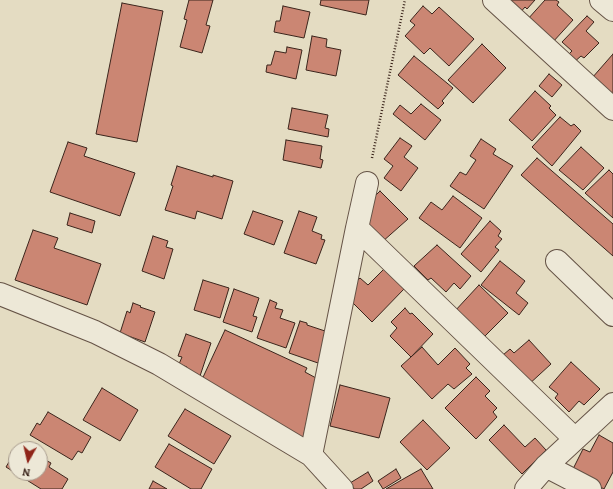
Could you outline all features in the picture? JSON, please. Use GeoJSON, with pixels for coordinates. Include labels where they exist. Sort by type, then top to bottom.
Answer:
{"type":"FeatureCollection","features":[{"type":"Feature","properties":{"kind":"street"},"geometry":{"type":"LineString","coordinates":[[494,0],[613,110]]}},
{"type":"Feature","properties":{"kind":"street"},"geometry":{"type":"LineString","coordinates":[[601,0],[613,10]]}},
{"type":"Feature","properties":{"kind":"street"},"geometry":{"type":"LineString","coordinates":[[311,455],[367,183]]}},
{"type":"Feature","properties":{"kind":"street"},"geometry":{"type":"LineString","coordinates":[[357,228],[575,439]]}},
{"type":"Feature","properties":{"kind":"street"},"geometry":{"type":"LineString","coordinates":[[557,261],[613,315]]}},
{"type":"Feature","properties":{"kind":"street"},"geometry":{"type":"LineString","coordinates":[[0,294],[95,332],[159,364],[311,455],[342,489]]}},
{"type":"Feature","properties":{"kind":"street"},"geometry":{"type":"LineString","coordinates":[[526,489],[546,466],[613,404]]}},
{"type":"Feature","properties":{"kind":"street"},"geometry":{"type":"LineString","coordinates":[[546,466],[590,489]]}},
{"type":"Feature","properties":{"kind":"path"},"geometry":{"type":"LineString","coordinates":[[367,183],[404,0]]}},
{"type":"Feature","properties":{"kind":"building"},"geometry":{"type":"Polygon","coordinates":[[[189,0],[213,0],[206,25],[210,26],[202,53],[180,47],[187,20],[184,19],[189,0]]]}},
{"type":"Feature","properties":{"kind":"building"},"geometry":{"type":"Polygon","coordinates":[[[321,0],[369,0],[366,15],[320,5],[321,0]]]}},
{"type":"Feature","properties":{"kind":"building"},"geometry":{"type":"Polygon","coordinates":[[[504,0],[535,0],[527,9],[525,7],[519,14],[504,0]]]}},
{"type":"Feature","properties":{"kind":"building"},"geometry":{"type":"Polygon","coordinates":[[[545,0],[556,0],[559,2],[557,5],[573,20],[552,43],[527,20],[545,0]]]}},
{"type":"Feature","properties":{"kind":"building"},"geometry":{"type":"Polygon","coordinates":[[[122,3],[163,11],[137,142],[96,134],[122,3]]]}},
{"type":"Feature","properties":{"kind":"building"},"geometry":{"type":"Polygon","coordinates":[[[283,6],[310,12],[304,38],[274,32],[276,21],[280,21],[283,6]]]}},
{"type":"Feature","properties":{"kind":"building"},"geometry":{"type":"Polygon","coordinates":[[[423,6],[432,14],[439,7],[474,39],[449,66],[430,48],[424,54],[405,36],[415,25],[410,21],[423,6]]]}},
{"type":"Feature","properties":{"kind":"building"},"geometry":{"type":"Polygon","coordinates":[[[587,16],[594,22],[586,31],[599,43],[584,58],[581,56],[573,63],[566,57],[572,51],[562,42],[587,16]]]}},
{"type":"Feature","properties":{"kind":"building"},"geometry":{"type":"Polygon","coordinates":[[[312,36],[327,39],[326,47],[341,50],[336,76],[306,70],[312,36]]]}},
{"type":"Feature","properties":{"kind":"building"},"geometry":{"type":"Polygon","coordinates":[[[482,44],[506,68],[473,103],[448,80],[482,44]]]}},
{"type":"Feature","properties":{"kind":"building"},"geometry":{"type":"Polygon","coordinates":[[[287,47],[302,50],[296,79],[266,72],[267,65],[271,65],[275,51],[286,53],[287,47]]]}},
{"type":"Feature","properties":{"kind":"building"},"geometry":{"type":"Polygon","coordinates":[[[613,54],[613,97],[592,78],[613,54]]]}},
{"type":"Feature","properties":{"kind":"building"},"geometry":{"type":"Polygon","coordinates":[[[414,56],[453,88],[442,101],[444,103],[438,109],[398,75],[414,56]]]}},
{"type":"Feature","properties":{"kind":"building"},"geometry":{"type":"Polygon","coordinates":[[[549,74],[562,85],[552,97],[539,86],[549,74]]]}},
{"type":"Feature","properties":{"kind":"building"},"geometry":{"type":"Polygon","coordinates":[[[535,91],[551,106],[549,108],[556,115],[532,141],[509,120],[535,91]]]}},
{"type":"Feature","properties":{"kind":"building"},"geometry":{"type":"Polygon","coordinates":[[[421,104],[441,120],[425,140],[393,114],[400,105],[411,114],[421,104]]]}},
{"type":"Feature","properties":{"kind":"building"},"geometry":{"type":"Polygon","coordinates":[[[292,108],[328,115],[325,128],[329,129],[328,137],[288,129],[292,108]]]}},
{"type":"Feature","properties":{"kind":"building"},"geometry":{"type":"Polygon","coordinates":[[[560,117],[571,126],[574,124],[581,131],[552,166],[532,147],[560,117]]]}},
{"type":"Feature","properties":{"kind":"building"},"geometry":{"type":"Polygon","coordinates":[[[400,138],[412,146],[404,157],[418,168],[401,191],[384,178],[393,166],[384,159],[400,138]]]}},
{"type":"Feature","properties":{"kind":"building"},"geometry":{"type":"Polygon","coordinates":[[[481,139],[496,149],[493,154],[513,166],[484,209],[450,186],[460,172],[466,175],[476,160],[470,156],[481,139]]]}},
{"type":"Feature","properties":{"kind":"building"},"geometry":{"type":"Polygon","coordinates":[[[286,140],[322,146],[320,159],[323,160],[321,168],[283,160],[286,140]]]}},
{"type":"Feature","properties":{"kind":"building"},"geometry":{"type":"Polygon","coordinates":[[[68,142],[87,148],[84,156],[135,173],[120,216],[50,192],[68,142]]]}},
{"type":"Feature","properties":{"kind":"building"},"geometry":{"type":"Polygon","coordinates":[[[581,147],[604,168],[583,190],[559,170],[581,147]]]}},
{"type":"Feature","properties":{"kind":"building"},"geometry":{"type":"Polygon","coordinates":[[[537,158],[613,224],[613,256],[521,175],[537,158]]]}},
{"type":"Feature","properties":{"kind":"building"},"geometry":{"type":"Polygon","coordinates":[[[177,166],[213,177],[213,175],[233,181],[222,219],[197,211],[195,219],[165,210],[173,186],[171,185],[177,166]]]}},
{"type":"Feature","properties":{"kind":"building"},"geometry":{"type":"Polygon","coordinates":[[[609,170],[613,174],[613,218],[585,193],[609,170]]]}},
{"type":"Feature","properties":{"kind":"building"},"geometry":{"type":"Polygon","coordinates":[[[380,191],[408,219],[382,242],[356,215],[380,191]]]}},
{"type":"Feature","properties":{"kind":"building"},"geometry":{"type":"Polygon","coordinates":[[[453,196],[482,218],[460,248],[419,218],[431,202],[442,210],[453,196]]]}},
{"type":"Feature","properties":{"kind":"building"},"geometry":{"type":"Polygon","coordinates":[[[253,211],[283,221],[274,245],[244,234],[253,211]]]}},
{"type":"Feature","properties":{"kind":"building"},"geometry":{"type":"Polygon","coordinates":[[[299,211],[317,217],[312,231],[322,235],[321,239],[325,240],[316,264],[284,253],[299,211]]]}},
{"type":"Feature","properties":{"kind":"building"},"geometry":{"type":"Polygon","coordinates":[[[70,213],[95,221],[92,233],[67,225],[70,213]]]}},
{"type":"Feature","properties":{"kind":"building"},"geometry":{"type":"Polygon","coordinates":[[[490,221],[501,231],[498,236],[502,239],[495,247],[499,250],[481,272],[461,254],[490,221]]]}},
{"type":"Feature","properties":{"kind":"building"},"geometry":{"type":"Polygon","coordinates":[[[33,230],[58,238],[54,248],[101,264],[87,305],[15,280],[33,230]]]}},
{"type":"Feature","properties":{"kind":"building"},"geometry":{"type":"Polygon","coordinates":[[[153,236],[168,241],[166,247],[173,249],[164,279],[142,271],[153,236]]]}},
{"type":"Feature","properties":{"kind":"building"},"geometry":{"type":"Polygon","coordinates":[[[437,245],[471,276],[460,289],[454,283],[446,292],[431,278],[428,280],[414,266],[437,245]]]}},
{"type":"Feature","properties":{"kind":"building"},"geometry":{"type":"Polygon","coordinates":[[[500,261],[525,281],[516,293],[528,303],[519,315],[481,285],[500,261]]]}},
{"type":"Feature","properties":{"kind":"building"},"geometry":{"type":"Polygon","coordinates":[[[384,269],[404,289],[372,322],[344,294],[360,278],[368,285],[384,269]]]}},
{"type":"Feature","properties":{"kind":"building"},"geometry":{"type":"Polygon","coordinates":[[[203,280],[229,288],[220,318],[194,310],[203,280]]]}},
{"type":"Feature","properties":{"kind":"building"},"geometry":{"type":"Polygon","coordinates":[[[479,285],[508,313],[485,336],[454,312],[479,285]]]}},
{"type":"Feature","properties":{"kind":"building"},"geometry":{"type":"Polygon","coordinates":[[[234,289],[259,298],[253,316],[257,317],[252,332],[223,322],[234,289]]]}},
{"type":"Feature","properties":{"kind":"building"},"geometry":{"type":"Polygon","coordinates":[[[270,300],[277,303],[275,308],[283,310],[280,318],[295,323],[286,348],[257,338],[270,300]]]}},
{"type":"Feature","properties":{"kind":"building"},"geometry":{"type":"Polygon","coordinates":[[[133,303],[155,312],[145,342],[120,333],[127,311],[130,313],[133,303]]]}},
{"type":"Feature","properties":{"kind":"building"},"geometry":{"type":"Polygon","coordinates":[[[405,308],[433,334],[411,357],[390,336],[397,328],[391,322],[405,308]]]}},
{"type":"Feature","properties":{"kind":"building"},"geometry":{"type":"Polygon","coordinates":[[[300,321],[328,332],[318,363],[289,353],[300,321]]]}},
{"type":"Feature","properties":{"kind":"building"},"geometry":{"type":"Polygon","coordinates":[[[225,330],[307,368],[305,372],[316,378],[302,443],[198,388],[225,330]]]}},
{"type":"Feature","properties":{"kind":"building"},"geometry":{"type":"Polygon","coordinates":[[[186,334],[211,343],[199,379],[184,374],[187,367],[179,364],[182,357],[178,356],[186,334]]]}},
{"type":"Feature","properties":{"kind":"building"},"geometry":{"type":"Polygon","coordinates":[[[529,340],[551,364],[527,386],[503,355],[510,349],[514,353],[529,340]]]}},
{"type":"Feature","properties":{"kind":"building"},"geometry":{"type":"Polygon","coordinates":[[[422,347],[438,365],[455,348],[470,364],[466,368],[472,374],[454,389],[448,384],[432,399],[401,366],[422,347]]]}},
{"type":"Feature","properties":{"kind":"building"},"geometry":{"type":"Polygon","coordinates":[[[571,362],[600,389],[584,405],[579,401],[569,412],[555,398],[558,394],[549,387],[571,362]]]}},
{"type":"Feature","properties":{"kind":"building"},"geometry":{"type":"Polygon","coordinates":[[[476,377],[490,391],[485,396],[497,408],[493,412],[497,417],[476,439],[445,408],[476,377]]]}},
{"type":"Feature","properties":{"kind":"building"},"geometry":{"type":"Polygon","coordinates":[[[340,385],[390,398],[379,438],[330,426],[340,385]]]}},
{"type":"Feature","properties":{"kind":"building"},"geometry":{"type":"Polygon","coordinates":[[[102,388],[138,410],[120,441],[83,420],[102,388]]]}},
{"type":"Feature","properties":{"kind":"building"},"geometry":{"type":"Polygon","coordinates":[[[185,409],[231,436],[214,464],[168,436],[185,409]]]}},
{"type":"Feature","properties":{"kind":"building"},"geometry":{"type":"Polygon","coordinates":[[[48,412],[91,437],[82,453],[78,451],[72,460],[48,446],[48,441],[40,441],[30,435],[37,423],[40,425],[48,412]]]}},
{"type":"Feature","properties":{"kind":"building"},"geometry":{"type":"Polygon","coordinates":[[[423,420],[450,448],[427,470],[400,442],[423,420]]]}},
{"type":"Feature","properties":{"kind":"building"},"geometry":{"type":"Polygon","coordinates":[[[504,425],[525,447],[535,438],[546,450],[522,474],[489,440],[504,425]]]}},
{"type":"Feature","properties":{"kind":"building"},"geometry":{"type":"Polygon","coordinates":[[[599,435],[613,443],[613,472],[604,489],[572,471],[583,449],[590,452],[599,435]]]}},
{"type":"Feature","properties":{"kind":"building"},"geometry":{"type":"Polygon","coordinates":[[[169,444],[212,469],[201,489],[191,489],[155,467],[169,444]]]}},
{"type":"Feature","properties":{"kind":"building"},"geometry":{"type":"Polygon","coordinates":[[[48,461],[51,463],[49,467],[68,479],[62,489],[41,489],[28,481],[48,481],[48,461]]]}},
{"type":"Feature","properties":{"kind":"building"},"geometry":{"type":"Polygon","coordinates":[[[396,469],[401,478],[383,489],[378,481],[396,469]]]}},
{"type":"Feature","properties":{"kind":"building"},"geometry":{"type":"Polygon","coordinates":[[[421,469],[433,489],[386,489],[405,478],[421,469]]]}},
{"type":"Feature","properties":{"kind":"building"},"geometry":{"type":"Polygon","coordinates":[[[368,472],[373,481],[361,489],[354,489],[350,483],[368,472]]]}},
{"type":"Feature","properties":{"kind":"building"},"geometry":{"type":"Polygon","coordinates":[[[153,481],[167,489],[149,489],[153,481]]]}}]}
